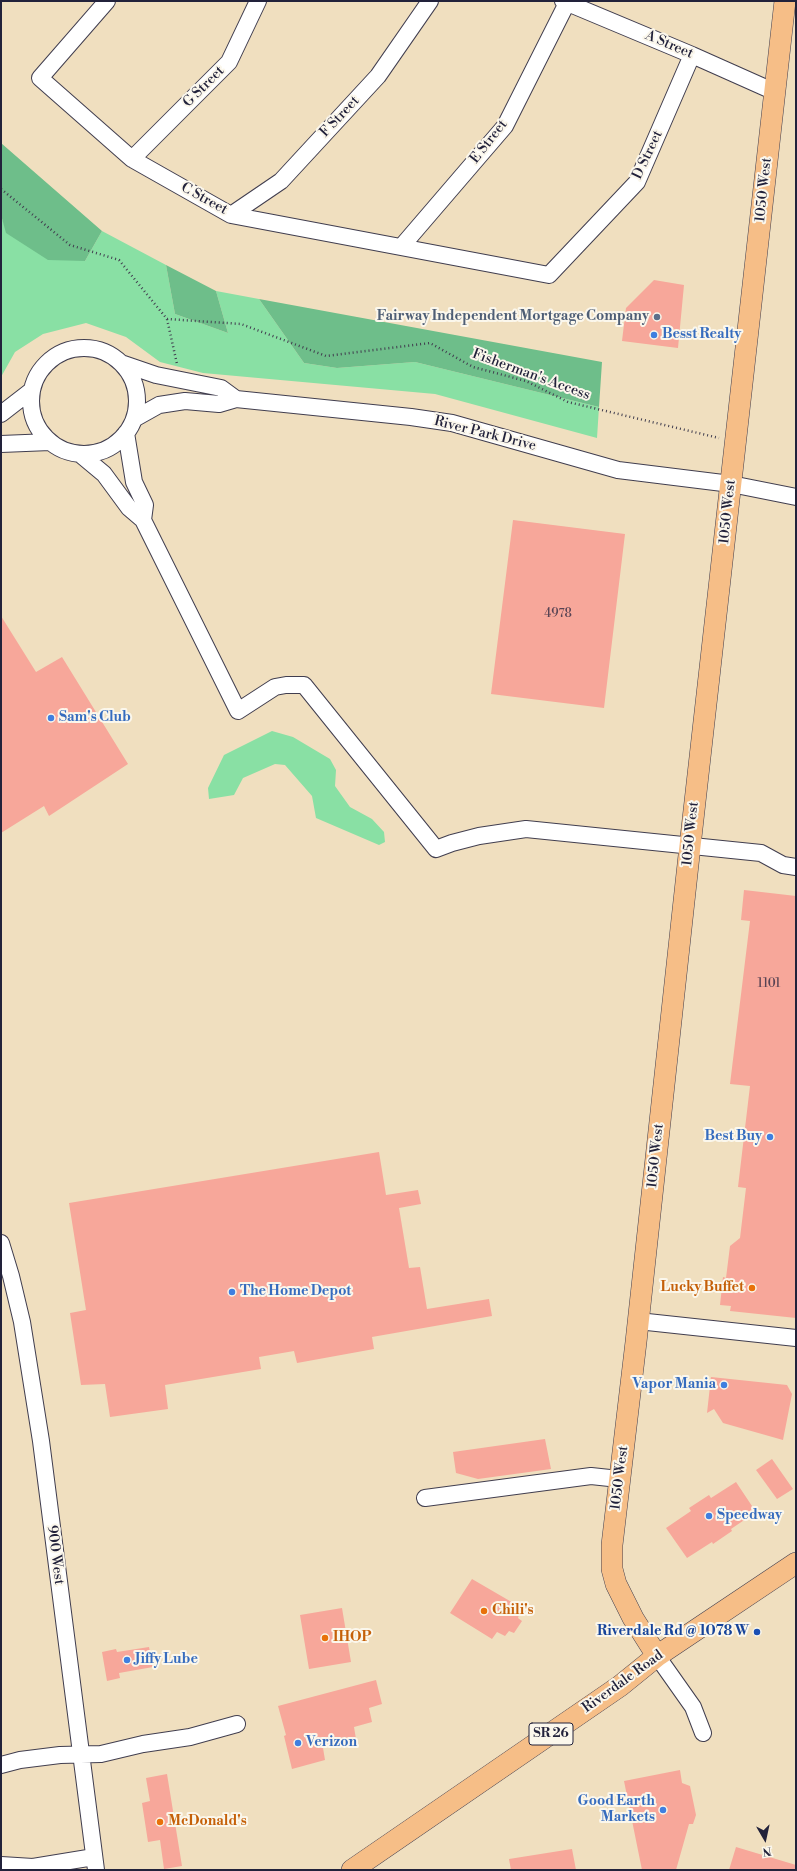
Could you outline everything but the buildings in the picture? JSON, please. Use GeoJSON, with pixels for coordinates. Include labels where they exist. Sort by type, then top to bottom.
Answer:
{"type":"FeatureCollection","features":[{"type":"Feature","properties":{"kind":"main road","name":"1050 West"},"geometry":{"type":"LineString","coordinates":[[657,1656],[618,1590],[614,1577],[612,1545],[785,1]]}},
{"type":"Feature","properties":{"kind":"main road","name":"Riverdale Road"},"geometry":{"type":"LineString","coordinates":[[352,1870],[620,1686],[657,1656],[705,1626],[796,1563]]}},
{"type":"Feature","properties":{"kind":"street","name":"C Street"},"geometry":{"type":"LineString","coordinates":[[107,1],[40,78],[132,159],[231,215],[402,246],[549,275]]}},
{"type":"Feature","properties":{"kind":"street","name":"G Street"},"geometry":{"type":"LineString","coordinates":[[132,159],[230,62],[258,1]]}},
{"type":"Feature","properties":{"kind":"street","name":"F Street"},"geometry":{"type":"LineString","coordinates":[[231,215],[281,181],[378,76],[430,1]]}},
{"type":"Feature","properties":{"kind":"street","name":"A Street"},"geometry":{"type":"LineString","coordinates":[[565,2],[692,55],[775,92]]}},
{"type":"Feature","properties":{"kind":"street","name":"E Street"},"geometry":{"type":"LineString","coordinates":[[402,246],[505,126],[565,2]]}},
{"type":"Feature","properties":{"kind":"street","name":"D Street"},"geometry":{"type":"LineString","coordinates":[[549,275],[636,182],[692,55]]}},
{"type":"Feature","properties":{"kind":"street"},"geometry":{"type":"LineString","coordinates":[[76,349],[92,349],[108,354],[121,363],[130,375],[136,389],[137,404],[134,419],[126,434],[117,443],[106,449],[93,453],[80,454],[70,452],[50,442],[40,432],[34,419],[31,405],[32,390],[37,375],[47,362],[61,353],[76,349]]}},
{"type":"Feature","properties":{"kind":"street","name":"River Park Drive"},"geometry":{"type":"LineString","coordinates":[[121,363],[156,375],[221,388],[236,399]]}},
{"type":"Feature","properties":{"kind":"street"},"geometry":{"type":"LineString","coordinates":[[1,414],[32,390]]}},
{"type":"Feature","properties":{"kind":"street","name":"River Park Drive"},"geometry":{"type":"LineString","coordinates":[[134,419],[159,405],[185,401],[220,404],[236,399],[411,417],[452,423],[618,470],[731,484],[796,497]]}},
{"type":"Feature","properties":{"kind":"street"},"geometry":{"type":"LineString","coordinates":[[126,434],[134,482],[145,505],[143,520]]}},
{"type":"Feature","properties":{"kind":"street"},"geometry":{"type":"LineString","coordinates":[[1,444],[50,442]]}},
{"type":"Feature","properties":{"kind":"street"},"geometry":{"type":"LineString","coordinates":[[80,454],[104,474],[129,508],[143,520],[238,711],[276,687],[286,685],[304,685],[436,849],[452,842],[479,836],[526,829],[761,853],[783,865],[796,867]]}},
{"type":"Feature","properties":{"kind":"street","name":"900 West"},"geometry":{"type":"LineString","coordinates":[[1,1243],[13,1282],[22,1322],[40,1433],[95,1864]]}},
{"type":"Feature","properties":{"kind":"street"},"geometry":{"type":"LineString","coordinates":[[638,1321],[796,1338]]}},
{"type":"Feature","properties":{"kind":"street"},"geometry":{"type":"LineString","coordinates":[[425,1498],[591,1476],[619,1479]]}},
{"type":"Feature","properties":{"kind":"street"},"geometry":{"type":"LineString","coordinates":[[657,1656],[693,1707],[703,1732]]}},
{"type":"Feature","properties":{"kind":"street"},"geometry":{"type":"LineString","coordinates":[[1,1765],[20,1760],[60,1755],[101,1754],[143,1744],[190,1737],[237,1724]]}},
{"type":"Feature","properties":{"kind":"street"},"geometry":{"type":"LineString","coordinates":[[1,1865],[34,1868],[95,1864]]}},
{"type":"Feature","properties":{"kind":"path"},"geometry":{"type":"LineString","coordinates":[[1,189],[70,245],[118,260],[168,319],[177,365]]}},
{"type":"Feature","properties":{"kind":"path","name":"Fisherman's Access"},"geometry":{"type":"LineString","coordinates":[[168,319],[241,324],[326,356],[430,343],[473,367],[526,381],[568,402],[704,434]]}},
{"type":"Feature","properties":{"kind":"green space"},"geometry":{"type":"Polygon","coordinates":[[[1,143],[102,231],[85,261],[48,260],[6,233],[1,215],[1,143]]]}},
{"type":"Feature","properties":{"kind":"green space"},"geometry":{"type":"Polygon","coordinates":[[[1,215],[7,233],[85,261],[102,231],[166,265],[175,314],[228,333],[216,291],[259,299],[304,363],[337,368],[415,362],[599,407],[597,438],[435,394],[203,373],[160,362],[126,337],[86,323],[43,334],[15,352],[1,377],[1,215]]]}},
{"type":"Feature","properties":{"kind":"green space"},"geometry":{"type":"Polygon","coordinates":[[[166,265],[216,291],[228,333],[175,314],[166,265]]]}},
{"type":"Feature","properties":{"kind":"green space"},"geometry":{"type":"Polygon","coordinates":[[[259,299],[602,362],[599,407],[415,362],[337,368],[304,363],[259,299]]]}},
{"type":"Feature","properties":{"kind":"green space"},"geometry":{"type":"Polygon","coordinates":[[[272,731],[293,737],[330,759],[336,770],[335,786],[350,807],[372,819],[384,832],[385,842],[379,845],[316,818],[312,796],[285,765],[275,764],[243,778],[234,795],[209,799],[208,788],[224,755],[272,731]]]}},
{"type":"Feature","properties":{"kind":"place","name":"Fairway Independent Mortgage Company"},"geometry":{"type":"Point","coordinates":[657,317]}},
{"type":"Feature","properties":{"kind":"place","name":"Besst Realty"},"geometry":{"type":"Point","coordinates":[654,335]}},
{"type":"Feature","properties":{"kind":"place","name":"Sam's Club"},"geometry":{"type":"Point","coordinates":[51,718]}},
{"type":"Feature","properties":{"kind":"place","name":"Best Buy"},"geometry":{"type":"Point","coordinates":[770,1137]}},
{"type":"Feature","properties":{"kind":"place","name":"Lucky Buffet"},"geometry":{"type":"Point","coordinates":[752,1288]}},
{"type":"Feature","properties":{"kind":"place","name":"The Home Depot"},"geometry":{"type":"Point","coordinates":[232,1292]}},
{"type":"Feature","properties":{"kind":"place","name":"Vapor Mania"},"geometry":{"type":"Point","coordinates":[724,1385]}},
{"type":"Feature","properties":{"kind":"place","name":"Speedway"},"geometry":{"type":"Point","coordinates":[709,1516]}},
{"type":"Feature","properties":{"kind":"place","name":"Chili's"},"geometry":{"type":"Point","coordinates":[484,1611]}},
{"type":"Feature","properties":{"kind":"place","name":"Riverdale Rd @ 1078 W"},"geometry":{"type":"Point","coordinates":[757,1632]}},
{"type":"Feature","properties":{"kind":"place","name":"IHOP"},"geometry":{"type":"Point","coordinates":[325,1638]}},
{"type":"Feature","properties":{"kind":"place","name":"Jiffy Lube"},"geometry":{"type":"Point","coordinates":[127,1660]}},
{"type":"Feature","properties":{"kind":"place","name":"Verizon"},"geometry":{"type":"Point","coordinates":[298,1743]}},
{"type":"Feature","properties":{"kind":"place","name":"Good Earth Markets"},"geometry":{"type":"Point","coordinates":[663,1810]}},
{"type":"Feature","properties":{"kind":"place","name":"McDonald's"},"geometry":{"type":"Point","coordinates":[160,1822]}}]}
